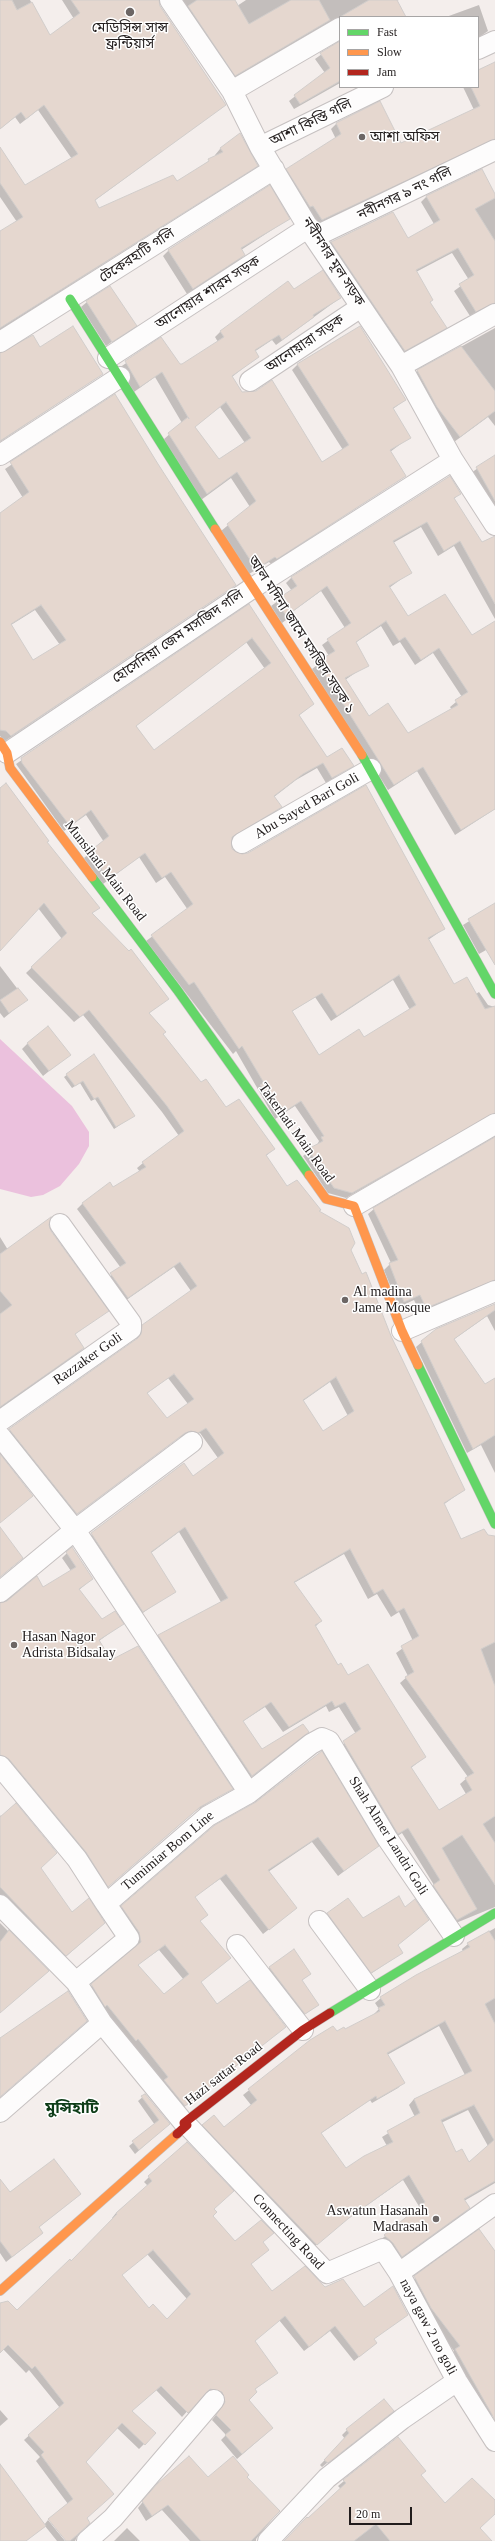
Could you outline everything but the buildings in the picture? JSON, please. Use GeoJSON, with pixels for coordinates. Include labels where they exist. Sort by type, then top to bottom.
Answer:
{"type":"FeatureCollection","features":[{"type":"Feature","properties":{"kind":"street","name":"নবীনগর মূল সড়ক"},"geometry":{"type":"LineString","coordinates":[[178,3],[232,91],[260,147],[312,232],[400,366],[453,460],[495,525]]}},
{"type":"Feature","properties":{"kind":"street"},"geometry":{"type":"LineString","coordinates":[[232,91],[339,29]]}},
{"type":"Feature","properties":{"kind":"street"},"geometry":{"type":"LineString","coordinates":[[479,49],[495,41]]}},
{"type":"Feature","properties":{"kind":"street","name":"আশা কিস্তি গলি"},"geometry":{"type":"LineString","coordinates":[[260,147],[381,88]]}},
{"type":"Feature","properties":{"kind":"street","name":"নবীনগর ৯ নং গলি"},"geometry":{"type":"LineString","coordinates":[[312,232],[495,150]]}},
{"type":"Feature","properties":{"kind":"street","name":"টেকেরহাটি গলি"},"geometry":{"type":"LineString","coordinates":[[0,342],[70,299],[274,168]]}},
{"type":"Feature","properties":{"kind":"street","name":"আনোয়ার শারম সড়ক"},"geometry":{"type":"LineString","coordinates":[[108,358],[312,232]]}},
{"type":"Feature","properties":{"kind":"street","name":"আল মদিনা জামে মসজিদ সড়ক ১"},"geometry":{"type":"LineString","coordinates":[[70,299],[120,377],[168,457],[372,769],[495,994]]}},
{"type":"Feature","properties":{"kind":"street","name":"আনোয়ারা সড়ক"},"geometry":{"type":"LineString","coordinates":[[250,381],[361,307]]}},
{"type":"Feature","properties":{"kind":"street"},"geometry":{"type":"LineString","coordinates":[[400,366],[495,314]]}},
{"type":"Feature","properties":{"kind":"street"},"geometry":{"type":"LineString","coordinates":[[0,455],[120,377]]}},
{"type":"Feature","properties":{"kind":"street","name":"হোসেনিয়া জেম মসজিদ গলি"},"geometry":{"type":"LineString","coordinates":[[4,760],[254,587],[453,460]]}},
{"type":"Feature","properties":{"kind":"street","name":"Munsihati Main Road"},"geometry":{"type":"LineString","coordinates":[[4,760],[178,991]]}},
{"type":"Feature","properties":{"kind":"street","name":"Abu Sayed Bari Goli"},"geometry":{"type":"LineString","coordinates":[[242,843],[372,769]]}},
{"type":"Feature","properties":{"kind":"street","name":"Takerhati Main Road"},"geometry":{"type":"LineString","coordinates":[[178,991],[326,1199],[354,1206]]}},
{"type":"Feature","properties":{"kind":"street"},"geometry":{"type":"LineString","coordinates":[[495,1124],[354,1206],[402,1331],[495,1524]]}},
{"type":"Feature","properties":{"kind":"street","name":"Razzaker Goli"},"geometry":{"type":"LineString","coordinates":[[0,1421],[131,1329],[131,1323],[60,1224]]}},
{"type":"Feature","properties":{"kind":"street"},"geometry":{"type":"LineString","coordinates":[[402,1331],[495,1291]]}},
{"type":"Feature","properties":{"kind":"street"},"geometry":{"type":"LineString","coordinates":[[0,1436],[75,1530],[249,1793]]}},
{"type":"Feature","properties":{"kind":"street"},"geometry":{"type":"LineString","coordinates":[[0,1592],[75,1530],[192,1442]]}},
{"type":"Feature","properties":{"kind":"street","name":"Tumimiar Bom Line"},"geometry":{"type":"LineString","coordinates":[[106,1904],[208,1816],[249,1793],[311,1744],[322,1738]]}},
{"type":"Feature","properties":{"kind":"street","name":"Shah Almer Landri Goli"},"geometry":{"type":"LineString","coordinates":[[322,1738],[329,1741],[387,1838],[454,1936]]}},
{"type":"Feature","properties":{"kind":"street"},"geometry":{"type":"LineString","coordinates":[[0,1766],[77,1859],[129,1938],[76,1982]]}},
{"type":"Feature","properties":{"kind":"street"},"geometry":{"type":"LineString","coordinates":[[0,1905],[76,1982],[102,2023],[186,2124]]}},
{"type":"Feature","properties":{"kind":"street","name":"Hazi sattar Road"},"geometry":{"type":"LineString","coordinates":[[0,2291],[186,2124],[303,2030],[370,1990],[454,1936],[495,1913]]}},
{"type":"Feature","properties":{"kind":"street"},"geometry":{"type":"LineString","coordinates":[[318,1921],[370,1990]]}},
{"type":"Feature","properties":{"kind":"street"},"geometry":{"type":"LineString","coordinates":[[237,1945],[303,2030]]}},
{"type":"Feature","properties":{"kind":"street"},"geometry":{"type":"LineString","coordinates":[[0,2112],[102,2023]]}},
{"type":"Feature","properties":{"kind":"street","name":"Connecting Road"},"geometry":{"type":"LineString","coordinates":[[186,2124],[327,2273],[383,2249],[399,2273]]}},
{"type":"Feature","properties":{"kind":"street"},"geometry":{"type":"LineString","coordinates":[[399,2273],[495,2204]]}},
{"type":"Feature","properties":{"kind":"street","name":"naya gaw 2 no goli"},"geometry":{"type":"LineString","coordinates":[[399,2273],[457,2381],[495,2441]]}},
{"type":"Feature","properties":{"kind":"street"},"geometry":{"type":"LineString","coordinates":[[268,2541],[328,2478],[402,2419],[457,2381]]}},
{"type":"Feature","properties":{"kind":"street"},"geometry":{"type":"LineString","coordinates":[[87,2541],[113,2518],[214,2400]]}},
{"type":"Feature","properties":{"kind":"shaded area"},"geometry":{"type":"Polygon","coordinates":[[[0,1039],[72,1106],[89,1132],[89,1146],[79,1164],[60,1186],[43,1195],[31,1197],[0,1189],[0,1039]]]}},
{"type":"Feature","properties":{"kind":"traffic: fast"},"geometry":{"type":"LineString","coordinates":[[70,299],[215,529]]}},
{"type":"Feature","properties":{"kind":"traffic: fast"},"geometry":{"type":"LineString","coordinates":[[362,755],[495,994]]}},
{"type":"Feature","properties":{"kind":"traffic: fast"},"geometry":{"type":"LineString","coordinates":[[92,877],[178,991],[309,1175]]}},
{"type":"Feature","properties":{"kind":"traffic: fast"},"geometry":{"type":"LineString","coordinates":[[418,1365],[495,1524]]}},
{"type":"Feature","properties":{"kind":"traffic: fast"},"geometry":{"type":"LineString","coordinates":[[330,2013],[495,1913]]}},
{"type":"Feature","properties":{"kind":"traffic: slow"},"geometry":{"type":"LineString","coordinates":[[215,529],[362,755]]}},
{"type":"Feature","properties":{"kind":"traffic: slow"},"geometry":{"type":"LineString","coordinates":[[0,742],[7,753],[10,768],[92,877]]}},
{"type":"Feature","properties":{"kind":"traffic: slow"},"geometry":{"type":"LineString","coordinates":[[309,1175],[326,1199],[354,1206],[402,1331],[418,1365]]}},
{"type":"Feature","properties":{"kind":"traffic: slow"},"geometry":{"type":"LineString","coordinates":[[0,2291],[177,2134]]}},
{"type":"Feature","properties":{"kind":"traffic: jam"},"geometry":{"type":"LineString","coordinates":[[177,2134],[187,2125],[184,2123],[303,2030],[330,2013]]}},
{"type":"Feature","properties":{"kind":"place","name":"মেডিসিন্স সান্স ফ্রন্টিয়ার্স"},"geometry":{"type":"Point","coordinates":[130,12]}},
{"type":"Feature","properties":{"kind":"place","name":"আশা অফিস"},"geometry":{"type":"Point","coordinates":[362,137]}},
{"type":"Feature","properties":{"kind":"place","name":"Al madina Jame Mosque"},"geometry":{"type":"Point","coordinates":[345,1300]}},
{"type":"Feature","properties":{"kind":"place","name":"Hasan Nagor Adrista Bidsalay"},"geometry":{"type":"Point","coordinates":[14,1645]}},
{"type":"Feature","properties":{"kind":"place","name":"Aswatun Hasanah Madrasah"},"geometry":{"type":"Point","coordinates":[436,2219]}},
{"type":"Feature","properties":{"kind":"district","name":"মুন্সিহাটি"},"geometry":{"type":"Point","coordinates":[72,2109]}}]}
